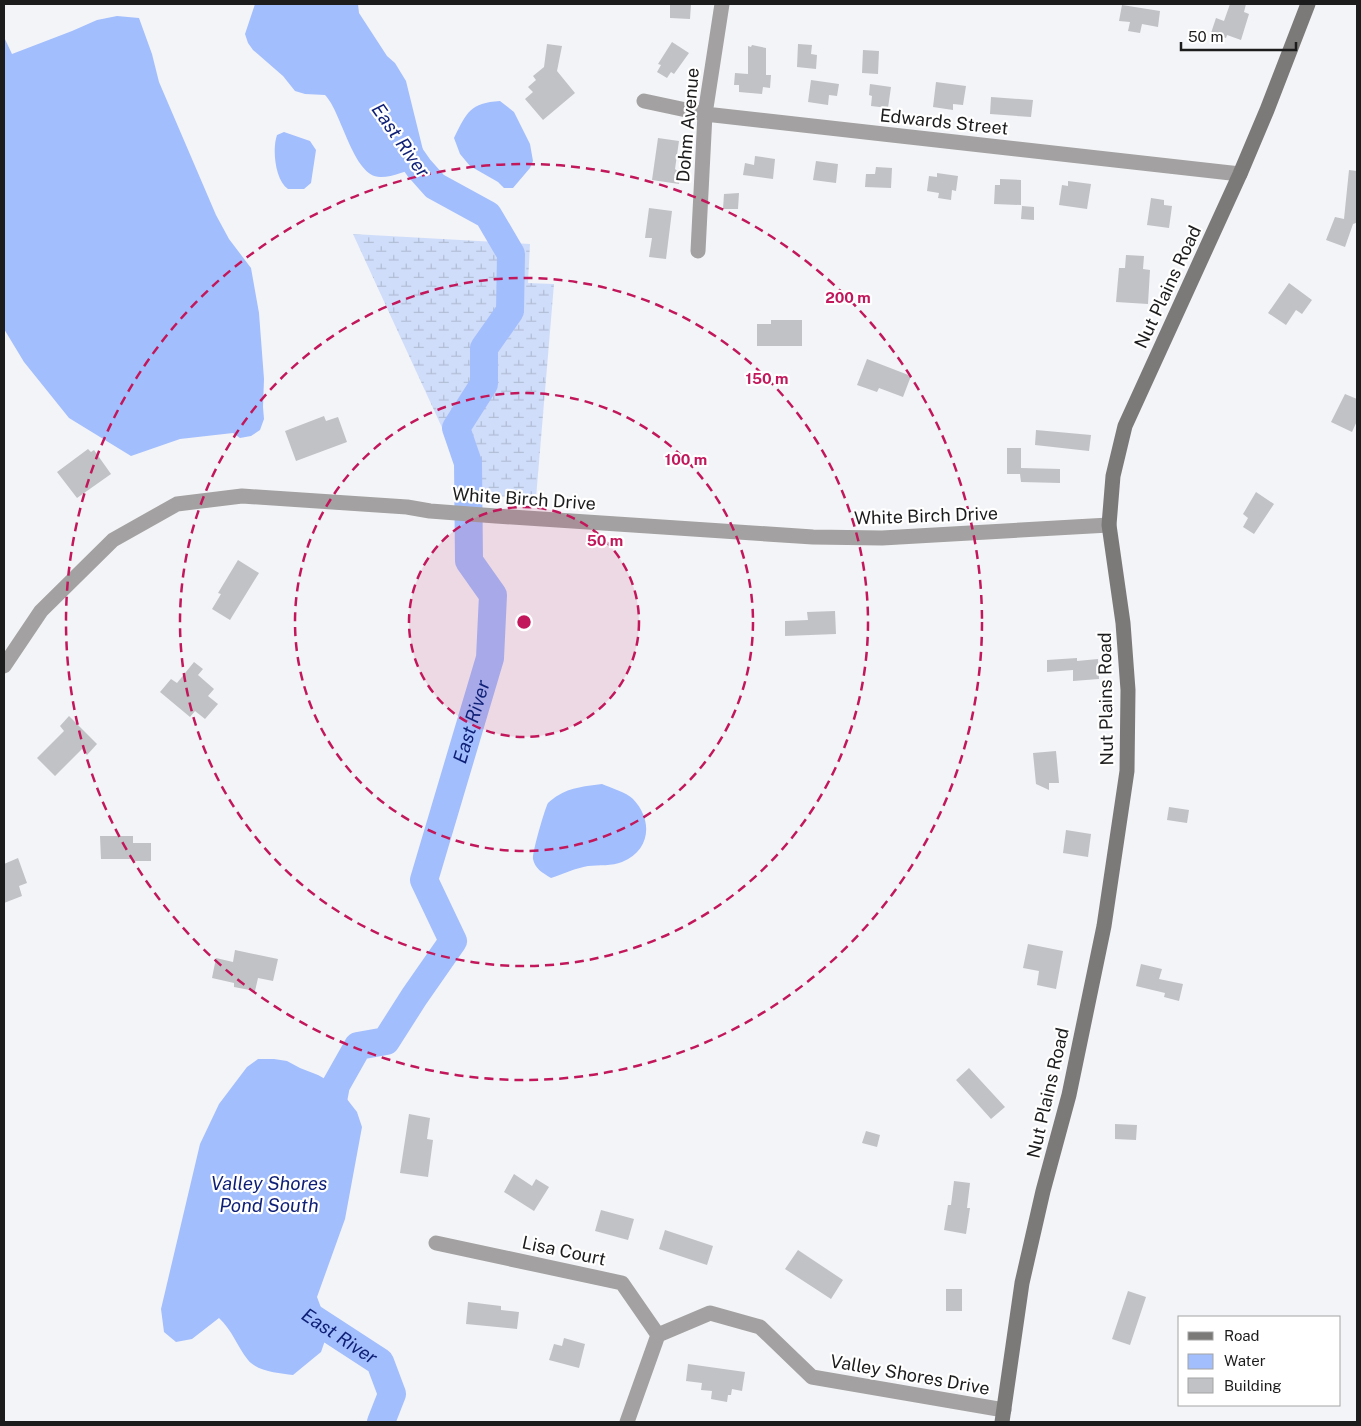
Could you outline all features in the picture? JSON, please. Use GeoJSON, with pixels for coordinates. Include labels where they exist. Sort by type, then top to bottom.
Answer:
{"type":"FeatureCollection","features":[{"type":"Feature","properties":{"kind":"street","name":"Dohm Avenue"},"geometry":{"type":"LineString","coordinates":[[698,251],[705,114],[722,4]]}},
{"type":"Feature","properties":{"kind":"street","name":"Nut Plains Road"},"geometry":{"type":"LineString","coordinates":[[1003,1416],[1022,1284],[1043,1190],[1069,1095],[1104,926],[1127,771],[1128,690],[1123,623],[1109,525],[1112,476],[1125,426],[1240,174],[1308,4]]}},
{"type":"Feature","properties":{"kind":"street","name":"Edwards Street"},"geometry":{"type":"LineString","coordinates":[[644,101],[705,114],[1240,174]]}},
{"type":"Feature","properties":{"kind":"street","name":"White Birch Drive"},"geometry":{"type":"LineString","coordinates":[[4,666],[41,611],[113,540],[177,504],[242,496],[407,507],[430,511],[496,516],[814,537],[872,538],[1109,525]]}},
{"type":"Feature","properties":{"kind":"street","name":"Lisa Court"},"geometry":{"type":"LineString","coordinates":[[436,1243],[622,1283],[658,1335]]}},
{"type":"Feature","properties":{"kind":"street","name":"Valley Shores Drive"},"geometry":{"type":"LineString","coordinates":[[658,1335],[710,1313],[760,1327],[812,1376],[1003,1416]]}},
{"type":"Feature","properties":{"kind":"street"},"geometry":{"type":"LineString","coordinates":[[627,1422],[658,1335]]}},
{"type":"Feature","properties":{"kind":"green space"},"geometry":{"type":"Polygon","coordinates":[[[353,234],[530,244],[528,283],[554,284],[536,498],[473,495],[353,234]]]}},
{"type":"Feature","properties":{"kind":"water"},"geometry":{"type":"Polygon","coordinates":[[[255,4],[358,4],[359,13],[406,81],[423,150],[424,160],[419,168],[381,177],[371,174],[363,167],[355,156],[337,115],[325,95],[305,94],[295,91],[283,76],[253,50],[248,43],[245,34],[255,4]]]}},
{"type":"Feature","properties":{"kind":"water"},"geometry":{"type":"Polygon","coordinates":[[[117,16],[139,18],[152,54],[159,82],[216,215],[229,239],[251,268],[259,313],[264,379],[264,419],[260,430],[251,436],[240,438],[233,433],[180,439],[131,456],[69,418],[24,362],[4,329],[4,37],[12,54],[97,20],[117,16]]]}},
{"type":"Feature","properties":{"kind":"water"},"geometry":{"type":"Polygon","coordinates":[[[500,101],[514,112],[530,144],[533,161],[530,168],[513,188],[504,188],[498,182],[470,166],[460,154],[454,138],[466,115],[471,110],[482,104],[500,101]]]}},
{"type":"Feature","properties":{"kind":"water"},"geometry":{"type":"Polygon","coordinates":[[[284,132],[310,141],[316,150],[311,183],[304,189],[288,189],[277,172],[275,148],[277,135],[284,132]]]}},
{"type":"Feature","properties":{"kind":"water"},"geometry":{"type":"Polygon","coordinates":[[[602,784],[626,794],[639,807],[644,816],[646,834],[639,850],[632,857],[622,862],[583,867],[551,878],[537,868],[533,859],[534,848],[548,803],[556,797],[579,787],[602,784]]]}},
{"type":"Feature","properties":{"kind":"water","name":"Valley Shores Pond South"},"geometry":{"type":"Polygon","coordinates":[[[258,1059],[287,1061],[336,1085],[357,1112],[362,1127],[345,1219],[317,1297],[329,1329],[321,1352],[293,1375],[269,1371],[252,1364],[219,1318],[192,1339],[176,1342],[164,1332],[161,1309],[200,1144],[219,1104],[247,1067],[258,1059]]]}},
{"type":"Feature","properties":{"kind":"building"},"geometry":{"type":"Polygon","coordinates":[[[670,4],[691,4],[690,19],[670,18],[670,4]]]}},
{"type":"Feature","properties":{"kind":"building"},"geometry":{"type":"Polygon","coordinates":[[[1230,4],[1246,4],[1244,12],[1249,14],[1241,40],[1227,35],[1226,38],[1211,33],[1216,18],[1224,21],[1230,4]]]}},
{"type":"Feature","properties":{"kind":"building"},"geometry":{"type":"Polygon","coordinates":[[[1122,5],[1160,11],[1158,27],[1142,24],[1140,33],[1128,31],[1130,22],[1119,21],[1122,5]]]}},
{"type":"Feature","properties":{"kind":"building"},"geometry":{"type":"Polygon","coordinates":[[[672,42],[689,53],[674,74],[671,72],[667,78],[657,72],[661,65],[658,64],[672,42]]]}},
{"type":"Feature","properties":{"kind":"building"},"geometry":{"type":"Polygon","coordinates":[[[547,44],[562,46],[557,71],[575,93],[543,120],[525,99],[533,92],[528,87],[536,80],[533,76],[544,67],[547,44]]]}},
{"type":"Feature","properties":{"kind":"building"},"geometry":{"type":"Polygon","coordinates":[[[798,44],[812,45],[811,54],[817,55],[816,69],[797,67],[798,44]]]}},
{"type":"Feature","properties":{"kind":"building"},"geometry":{"type":"Polygon","coordinates":[[[752,45],[766,48],[766,75],[771,75],[770,88],[763,87],[762,94],[739,92],[739,85],[734,85],[735,73],[748,74],[748,46],[751,47],[752,45]]]}},
{"type":"Feature","properties":{"kind":"building"},"geometry":{"type":"Polygon","coordinates":[[[863,50],[879,51],[878,74],[862,73],[863,50]]]}},
{"type":"Feature","properties":{"kind":"building"},"geometry":{"type":"Polygon","coordinates":[[[811,80],[839,84],[837,96],[829,95],[828,105],[808,102],[811,80]]]}},
{"type":"Feature","properties":{"kind":"building"},"geometry":{"type":"Polygon","coordinates":[[[936,82],[966,86],[963,105],[953,104],[953,110],[933,107],[936,82]]]}},
{"type":"Feature","properties":{"kind":"building"},"geometry":{"type":"Polygon","coordinates":[[[870,84],[891,87],[888,108],[871,106],[870,84]]]}},
{"type":"Feature","properties":{"kind":"building"},"geometry":{"type":"Polygon","coordinates":[[[991,97],[1033,100],[1031,117],[990,114],[991,97]]]}},
{"type":"Feature","properties":{"kind":"building"},"geometry":{"type":"Polygon","coordinates":[[[658,138],[679,141],[675,169],[681,174],[679,184],[652,180],[658,138]]]}},
{"type":"Feature","properties":{"kind":"building"},"geometry":{"type":"Polygon","coordinates":[[[755,156],[775,159],[773,179],[743,175],[745,163],[754,165],[755,156]]]}},
{"type":"Feature","properties":{"kind":"building"},"geometry":{"type":"Polygon","coordinates":[[[816,161],[838,164],[836,183],[813,180],[816,161]]]}},
{"type":"Feature","properties":{"kind":"building"},"geometry":{"type":"Polygon","coordinates":[[[876,167],[892,168],[891,188],[865,187],[866,174],[875,174],[876,167]]]}},
{"type":"Feature","properties":{"kind":"building"},"geometry":{"type":"Polygon","coordinates":[[[1349,170],[1357,171],[1357,217],[1345,247],[1326,240],[1335,217],[1344,219],[1349,170]]]}},
{"type":"Feature","properties":{"kind":"building"},"geometry":{"type":"Polygon","coordinates":[[[937,173],[958,176],[956,191],[952,190],[951,200],[938,198],[939,193],[927,191],[929,176],[937,177],[937,173]]]}},
{"type":"Feature","properties":{"kind":"building"},"geometry":{"type":"Polygon","coordinates":[[[1000,179],[1021,180],[1021,205],[994,204],[995,185],[1000,185],[1000,179]]]}},
{"type":"Feature","properties":{"kind":"building"},"geometry":{"type":"Polygon","coordinates":[[[1068,181],[1091,184],[1087,209],[1059,205],[1062,185],[1068,186],[1068,181]]]}},
{"type":"Feature","properties":{"kind":"building"},"geometry":{"type":"Polygon","coordinates":[[[739,193],[738,209],[723,209],[724,194],[739,193]]]}},
{"type":"Feature","properties":{"kind":"building"},"geometry":{"type":"Polygon","coordinates":[[[1151,198],[1164,200],[1164,205],[1172,206],[1169,228],[1147,225],[1151,198]]]}},
{"type":"Feature","properties":{"kind":"building"},"geometry":{"type":"Polygon","coordinates":[[[1022,206],[1034,207],[1034,220],[1021,219],[1022,206]]]}},
{"type":"Feature","properties":{"kind":"building"},"geometry":{"type":"Polygon","coordinates":[[[649,208],[672,211],[666,259],[649,257],[652,238],[645,238],[649,208]]]}},
{"type":"Feature","properties":{"kind":"building"},"geometry":{"type":"Polygon","coordinates":[[[1126,255],[1144,256],[1143,269],[1150,270],[1148,304],[1116,302],[1119,268],[1125,268],[1126,255]]]}},
{"type":"Feature","properties":{"kind":"building"},"geometry":{"type":"Polygon","coordinates":[[[1289,283],[1312,300],[1302,314],[1296,310],[1286,325],[1268,313],[1289,283]]]}},
{"type":"Feature","properties":{"kind":"building"},"geometry":{"type":"Polygon","coordinates":[[[771,320],[802,320],[802,346],[757,346],[757,324],[771,324],[771,320]]]}},
{"type":"Feature","properties":{"kind":"building"},"geometry":{"type":"Polygon","coordinates":[[[867,359],[911,376],[903,397],[879,388],[877,392],[857,385],[867,359]]]}},
{"type":"Feature","properties":{"kind":"building"},"geometry":{"type":"Polygon","coordinates":[[[1345,394],[1357,399],[1357,421],[1352,432],[1331,422],[1345,394]]]}},
{"type":"Feature","properties":{"kind":"building"},"geometry":{"type":"Polygon","coordinates":[[[324,416],[326,421],[338,417],[347,442],[296,461],[285,431],[324,416]]]}},
{"type":"Feature","properties":{"kind":"building"},"geometry":{"type":"Polygon","coordinates":[[[1036,430],[1091,435],[1089,451],[1035,445],[1036,430]]]}},
{"type":"Feature","properties":{"kind":"building"},"geometry":{"type":"Polygon","coordinates":[[[1007,448],[1021,448],[1021,468],[1060,469],[1060,483],[1021,482],[1020,474],[1007,474],[1007,448]]]}},
{"type":"Feature","properties":{"kind":"building"},"geometry":{"type":"Polygon","coordinates":[[[88,449],[91,452],[94,450],[111,474],[77,498],[57,472],[88,449]]]}},
{"type":"Feature","properties":{"kind":"building"},"geometry":{"type":"Polygon","coordinates":[[[1256,492],[1274,504],[1254,534],[1243,527],[1248,518],[1243,514],[1256,492]]]}},
{"type":"Feature","properties":{"kind":"building"},"geometry":{"type":"Polygon","coordinates":[[[238,560],[259,573],[230,620],[212,609],[221,594],[218,593],[238,560]]]}},
{"type":"Feature","properties":{"kind":"building"},"geometry":{"type":"Polygon","coordinates":[[[835,611],[836,634],[785,636],[785,621],[808,620],[807,612],[835,611]]]}},
{"type":"Feature","properties":{"kind":"building"},"geometry":{"type":"Polygon","coordinates":[[[1077,658],[1077,661],[1098,659],[1099,679],[1073,681],[1073,670],[1047,672],[1047,660],[1077,658]]]}},
{"type":"Feature","properties":{"kind":"building"},"geometry":{"type":"Polygon","coordinates":[[[194,662],[203,669],[198,675],[214,689],[208,696],[218,704],[205,719],[195,711],[190,717],[160,692],[171,679],[177,683],[194,662]]]}},
{"type":"Feature","properties":{"kind":"building"},"geometry":{"type":"Polygon","coordinates":[[[69,716],[97,744],[87,755],[82,749],[55,776],[37,758],[64,731],[60,726],[69,716]]]}},
{"type":"Feature","properties":{"kind":"building"},"geometry":{"type":"Polygon","coordinates":[[[1056,751],[1059,783],[1049,783],[1049,790],[1036,784],[1033,753],[1056,751]]]}},
{"type":"Feature","properties":{"kind":"building"},"geometry":{"type":"Polygon","coordinates":[[[1169,807],[1189,810],[1187,823],[1167,820],[1169,807]]]}},
{"type":"Feature","properties":{"kind":"building"},"geometry":{"type":"Polygon","coordinates":[[[1066,830],[1091,834],[1088,857],[1063,853],[1066,830]]]}},
{"type":"Feature","properties":{"kind":"building"},"geometry":{"type":"Polygon","coordinates":[[[100,836],[133,836],[133,843],[151,843],[151,861],[101,859],[100,836]]]}},
{"type":"Feature","properties":{"kind":"building"},"geometry":{"type":"Polygon","coordinates":[[[18,858],[27,883],[19,886],[22,896],[4,903],[4,864],[18,858]]]}},
{"type":"Feature","properties":{"kind":"building"},"geometry":{"type":"Polygon","coordinates":[[[1028,944],[1063,951],[1056,989],[1037,985],[1039,971],[1023,968],[1028,944]]]}},
{"type":"Feature","properties":{"kind":"building"},"geometry":{"type":"Polygon","coordinates":[[[235,950],[278,959],[273,981],[258,978],[255,991],[234,987],[234,983],[212,978],[216,958],[233,962],[235,950]]]}},
{"type":"Feature","properties":{"kind":"building"},"geometry":{"type":"Polygon","coordinates":[[[1141,964],[1162,969],[1159,979],[1183,984],[1179,1001],[1164,997],[1165,993],[1136,986],[1141,964]]]}},
{"type":"Feature","properties":{"kind":"building"},"geometry":{"type":"Polygon","coordinates":[[[969,1068],[1005,1107],[991,1119],[956,1080],[969,1068]]]}},
{"type":"Feature","properties":{"kind":"building"},"geometry":{"type":"Polygon","coordinates":[[[409,1114],[430,1118],[427,1139],[433,1140],[428,1177],[400,1173],[409,1114]]]}},
{"type":"Feature","properties":{"kind":"building"},"geometry":{"type":"Polygon","coordinates":[[[1115,1124],[1137,1125],[1136,1140],[1115,1139],[1115,1124]]]}},
{"type":"Feature","properties":{"kind":"building"},"geometry":{"type":"Polygon","coordinates":[[[866,1131],[880,1135],[877,1147],[862,1143],[866,1131]]]}},
{"type":"Feature","properties":{"kind":"building"},"geometry":{"type":"Polygon","coordinates":[[[514,1174],[532,1186],[536,1179],[549,1187],[534,1211],[504,1192],[514,1174]]]}},
{"type":"Feature","properties":{"kind":"building"},"geometry":{"type":"Polygon","coordinates":[[[954,1181],[970,1183],[967,1208],[970,1208],[966,1234],[944,1230],[948,1205],[951,1205],[954,1181]]]}},
{"type":"Feature","properties":{"kind":"building"},"geometry":{"type":"Polygon","coordinates":[[[601,1210],[634,1219],[628,1240],[595,1231],[601,1210]]]}},
{"type":"Feature","properties":{"kind":"building"},"geometry":{"type":"Polygon","coordinates":[[[665,1230],[713,1246],[707,1265],[659,1249],[665,1230]]]}},
{"type":"Feature","properties":{"kind":"building"},"geometry":{"type":"Polygon","coordinates":[[[798,1250],[843,1280],[831,1299],[785,1269],[798,1250]]]}},
{"type":"Feature","properties":{"kind":"building"},"geometry":{"type":"Polygon","coordinates":[[[946,1289],[962,1289],[962,1311],[946,1311],[946,1289]]]}},
{"type":"Feature","properties":{"kind":"building"},"geometry":{"type":"Polygon","coordinates":[[[1128,1291],[1146,1297],[1130,1345],[1112,1339],[1128,1291]]]}},
{"type":"Feature","properties":{"kind":"building"},"geometry":{"type":"Polygon","coordinates":[[[468,1302],[501,1306],[501,1310],[519,1312],[517,1329],[466,1324],[468,1302]]]}},
{"type":"Feature","properties":{"kind":"building"},"geometry":{"type":"Polygon","coordinates":[[[564,1338],[585,1344],[579,1368],[549,1360],[554,1344],[562,1346],[564,1338]]]}},
{"type":"Feature","properties":{"kind":"building"},"geometry":{"type":"Polygon","coordinates":[[[688,1364],[745,1372],[742,1391],[732,1389],[731,1395],[728,1395],[727,1402],[711,1399],[712,1391],[701,1390],[702,1383],[686,1381],[688,1364]]]}},
{"type":"Feature","properties":{"kind":"waterway","name":"East River"},"geometry":{"type":"LineString","coordinates":[[329,1122],[336,1085],[358,1046],[386,1041],[453,941],[424,880],[490,658],[493,595],[469,561],[468,463],[456,428],[484,384],[484,348],[510,311],[511,254],[488,215],[435,186],[419,168],[398,138]]}},
{"type":"Feature","properties":{"kind":"waterway","name":"East River"},"geometry":{"type":"LineString","coordinates":[[297,1308],[380,1362],[392,1394],[381,1422]]}}]}
